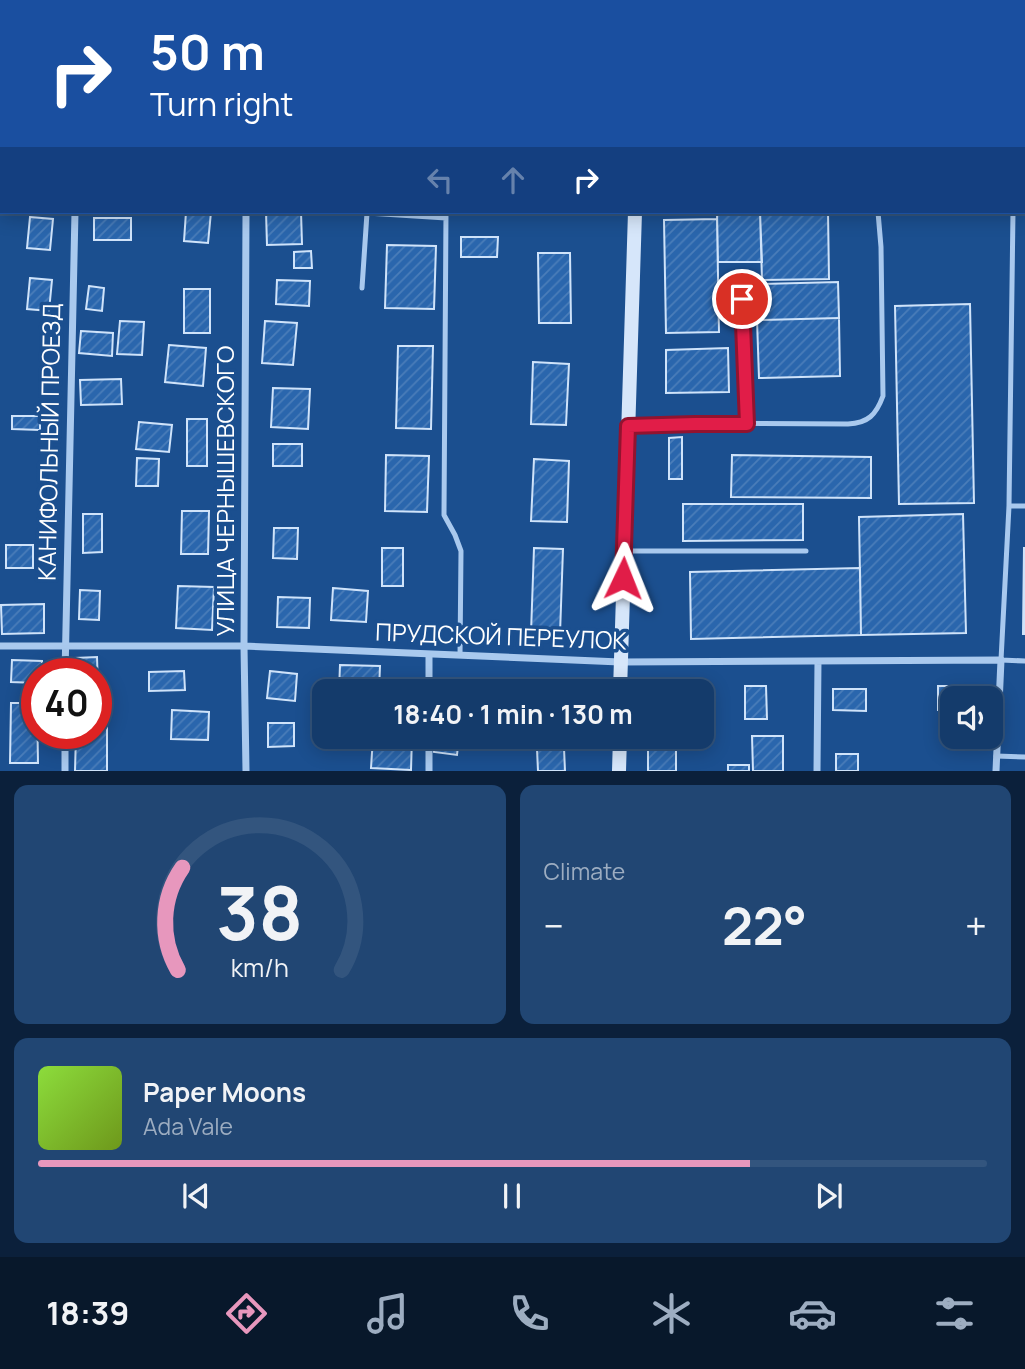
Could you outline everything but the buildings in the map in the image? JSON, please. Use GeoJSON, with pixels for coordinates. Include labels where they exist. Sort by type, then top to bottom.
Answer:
{"type":"FeatureCollection","features":[{"type":"Feature","properties":{"kind":"street","name":"КАНИФОЛЬНЫЙ ПРОЕЗД"},"geometry":{"type":"LineString","coordinates":[[65,658],[75,214]]}},
{"type":"Feature","properties":{"kind":"street","name":"УЛИЦА ЧЕРНЫШЕВСКОГО"},"geometry":{"type":"LineString","coordinates":[[246,214],[246,771]]}},
{"type":"Feature","properties":{"kind":"street"},"geometry":{"type":"LineString","coordinates":[[620,679],[635,214]]}},
{"type":"Feature","properties":{"kind":"street","name":"ПРУДСКОЙ ПЕРЕУЛОК"},"geometry":{"type":"LineString","coordinates":[[0,646],[244,646],[620,662],[1001,660]]}},
{"type":"Feature","properties":{"kind":"street"},"geometry":{"type":"LineString","coordinates":[[429,654],[429,679]]}},
{"type":"Feature","properties":{"kind":"street"},"geometry":{"type":"LineString","coordinates":[[996,771],[1001,660]]}},
{"type":"Feature","properties":{"kind":"street"},"geometry":{"type":"LineString","coordinates":[[817,771],[818,661]]}},
{"type":"Feature","properties":{"kind":"street"},"geometry":{"type":"LineString","coordinates":[[65,749],[65,771]]}},
{"type":"Feature","properties":{"kind":"street"},"geometry":{"type":"LineString","coordinates":[[429,749],[429,771]]}},
{"type":"Feature","properties":{"kind":"street"},"geometry":{"type":"LineString","coordinates":[[619,771],[620,749]]}},
{"type":"Feature","properties":{"kind":"lane"},"geometry":{"type":"LineString","coordinates":[[362,288],[367,214]]}},
{"type":"Feature","properties":{"kind":"lane"},"geometry":{"type":"LineString","coordinates":[[406,214],[446,215],[444,514],[461,551],[460,655]]}},
{"type":"Feature","properties":{"kind":"lane"},"geometry":{"type":"LineString","coordinates":[[628,426],[861,423],[871,416],[879,407],[883,396],[878,214]]}},
{"type":"Feature","properties":{"kind":"lane"},"geometry":{"type":"LineString","coordinates":[[1013,214],[1009,506],[1001,660],[1025,661]]}},
{"type":"Feature","properties":{"kind":"lane"},"geometry":{"type":"LineString","coordinates":[[741,274],[747,424]]}},
{"type":"Feature","properties":{"kind":"lane"},"geometry":{"type":"LineString","coordinates":[[1009,506],[1025,506]]}},
{"type":"Feature","properties":{"kind":"lane"},"geometry":{"type":"LineString","coordinates":[[624,551],[806,551]]}},
{"type":"Feature","properties":{"kind":"lane"},"geometry":{"type":"LineString","coordinates":[[996,756],[1025,757]]}},
{"type":"Feature","properties":{"kind":"route"},"geometry":{"type":"LineString","coordinates":[[623,578],[628,426],[747,424],[742,299]]}}]}
